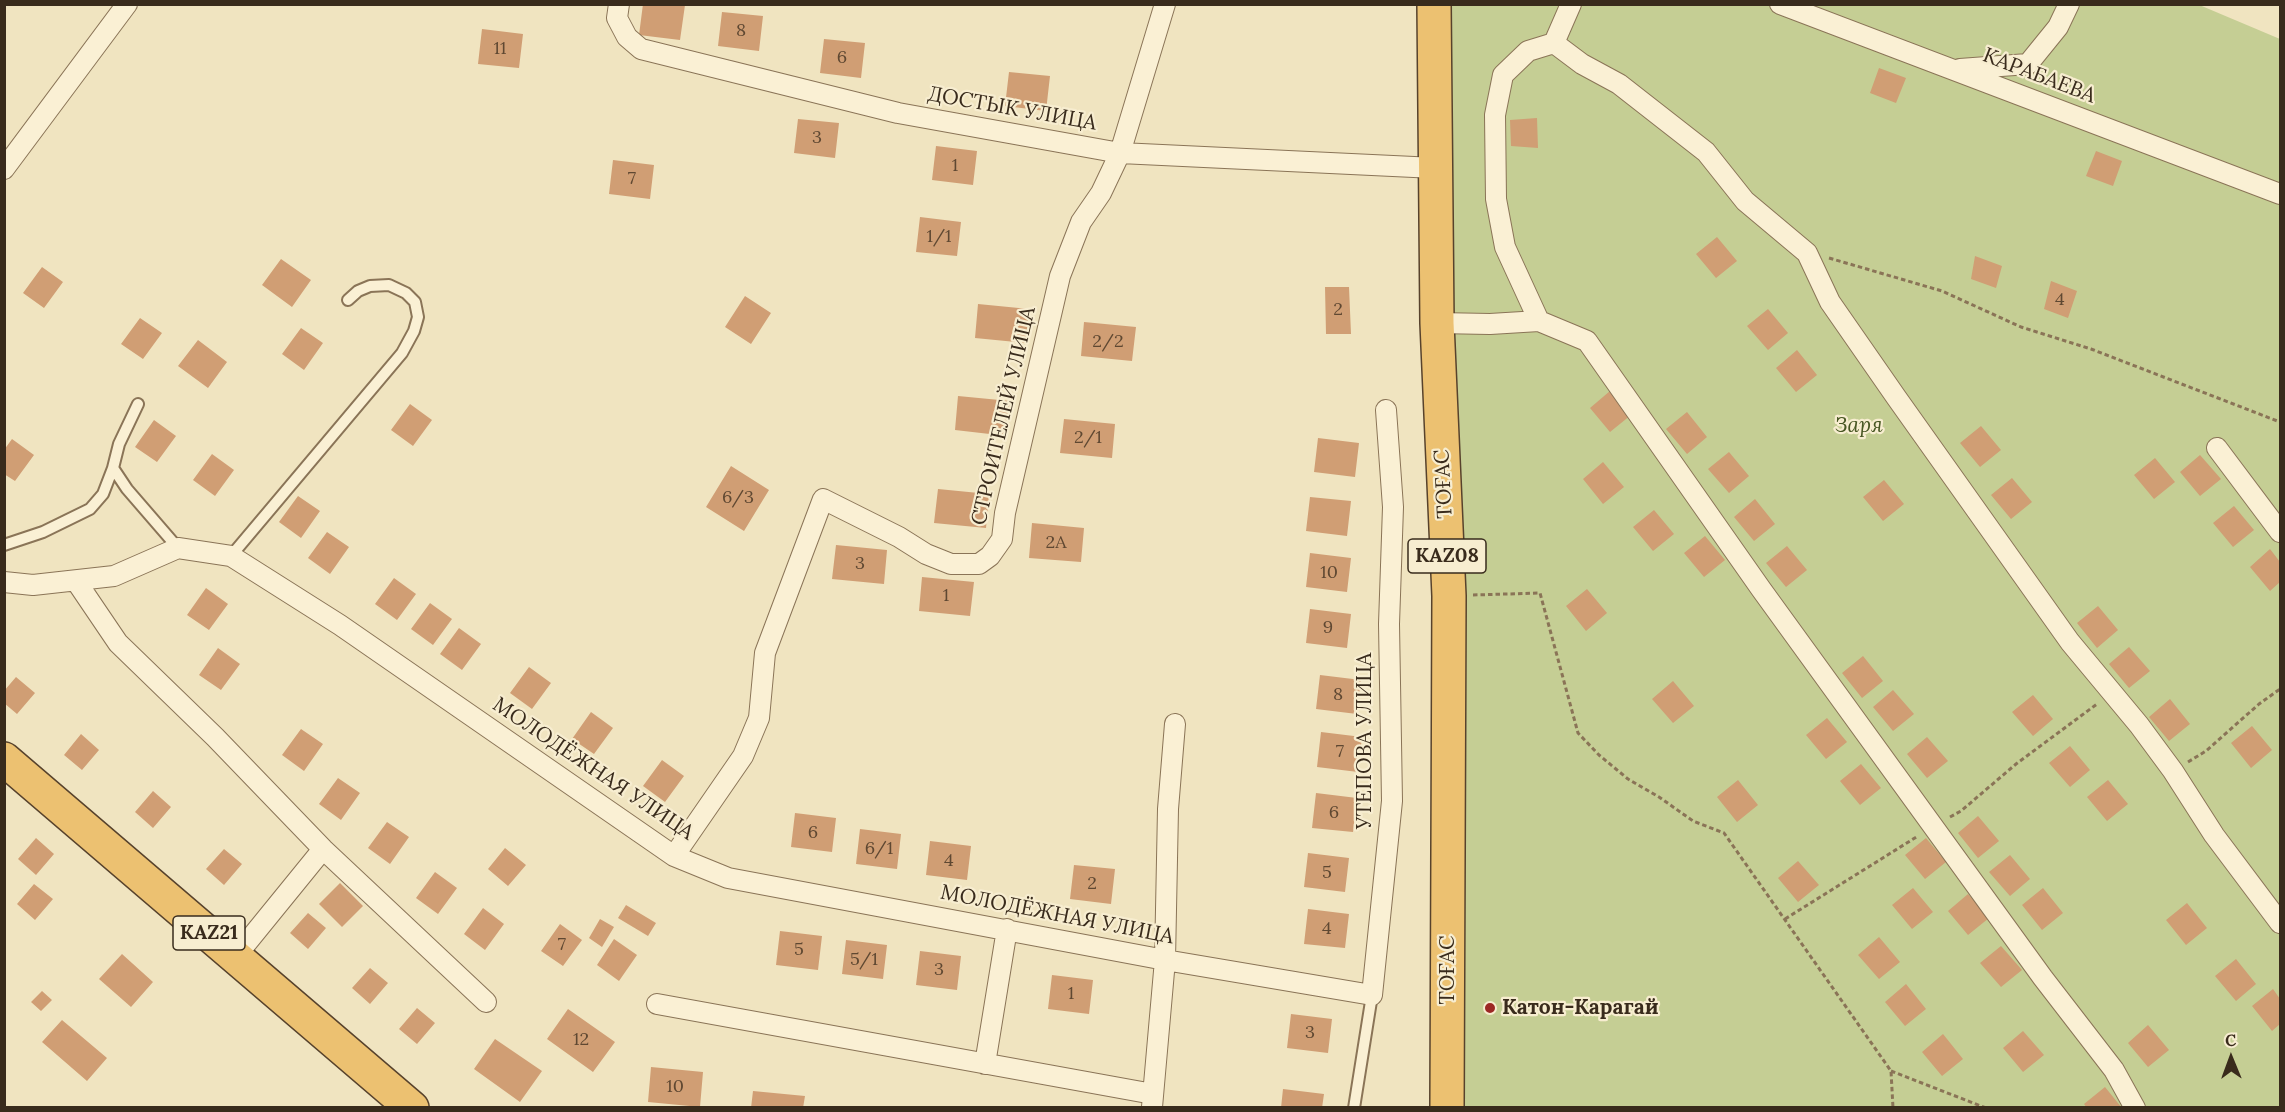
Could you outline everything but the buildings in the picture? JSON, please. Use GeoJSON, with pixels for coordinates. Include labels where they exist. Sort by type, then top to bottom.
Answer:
{"type":"FeatureCollection","features":[{"type":"Feature","properties":{"kind":"highway","name":"ТОҒАС"},"geometry":{"type":"LineString","coordinates":[[1434,4],[1437,323],[1449,596],[1447,1054],[1443,1105]]}},
{"type":"Feature","properties":{"kind":"highway","name":"KAZ21"},"geometry":{"type":"LineString","coordinates":[[4,759],[412,1107]]}},
{"type":"Feature","properties":{"kind":"street"},"geometry":{"type":"LineString","coordinates":[[4,169],[128,4]]}},
{"type":"Feature","properties":{"kind":"street","name":"ДОСТЫК УЛИЦА"},"geometry":{"type":"LineString","coordinates":[[619,4],[617,18],[627,37],[641,49],[898,113],[1120,153],[1435,168]]}},
{"type":"Feature","properties":{"kind":"street"},"geometry":{"type":"LineString","coordinates":[[1120,153],[1165,4]]}},
{"type":"Feature","properties":{"kind":"street"},"geometry":{"type":"LineString","coordinates":[[1539,321],[1505,246],[1496,199],[1496,115],[1503,75],[1528,51],[1554,43],[1571,4]]}},
{"type":"Feature","properties":{"kind":"street","name":"КАРАБАЕВА"},"geometry":{"type":"LineString","coordinates":[[1780,4],[2280,194]]}},
{"type":"Feature","properties":{"kind":"street"},"geometry":{"type":"LineString","coordinates":[[1955,69],[2028,64],[2058,27],[2069,4]]}},
{"type":"Feature","properties":{"kind":"street"},"geometry":{"type":"LineString","coordinates":[[1554,43],[1582,64],[1619,84],[1706,152],[1745,201],[1807,253],[1830,302],[1896,397],[2070,642],[2139,725],[2173,771],[2214,835],[2280,923]]}},
{"type":"Feature","properties":{"kind":"street","name":"СТРОИТЕЛЕЙ УЛИЦА"},"geometry":{"type":"LineString","coordinates":[[674,856],[742,756],[759,718],[765,653],[823,499],[899,537],[926,554],[951,564],[979,564],[990,556],[1002,540],[1005,513],[1060,276],[1081,222],[1101,193],[1120,153]]}},
{"type":"Feature","properties":{"kind":"street"},"geometry":{"type":"LineString","coordinates":[[1437,323],[1490,324],[1539,321],[1587,341],[1761,589],[2043,978],[2115,1070],[2135,1107]]}},
{"type":"Feature","properties":{"kind":"street","name":"УТЕПОВА УЛИЦА"},"geometry":{"type":"LineString","coordinates":[[1372,995],[1392,801],[1389,624],[1393,507],[1386,410]]}},
{"type":"Feature","properties":{"kind":"street"},"geometry":{"type":"LineString","coordinates":[[2217,448],[2280,532]]}},
{"type":"Feature","properties":{"kind":"street"},"geometry":{"type":"LineString","coordinates":[[4,582],[33,585],[114,576],[178,548]]}},
{"type":"Feature","properties":{"kind":"street","name":"МОЛОДЁЖНАЯ УЛИЦА"},"geometry":{"type":"LineString","coordinates":[[178,548],[231,556],[340,625],[674,856],[728,878],[1166,960],[1372,995]]}},
{"type":"Feature","properties":{"kind":"street"},"geometry":{"type":"LineString","coordinates":[[75,581],[118,643],[215,737],[323,849],[486,1002]]}},
{"type":"Feature","properties":{"kind":"street"},"geometry":{"type":"LineString","coordinates":[[657,1004],[985,1064],[1152,1101],[1166,960],[1168,809],[1175,724]]}},
{"type":"Feature","properties":{"kind":"street"},"geometry":{"type":"LineString","coordinates":[[236,956],[323,849]]}},
{"type":"Feature","properties":{"kind":"street"},"geometry":{"type":"LineString","coordinates":[[985,1064],[1007,929]]}},
{"type":"Feature","properties":{"kind":"lane"},"geometry":{"type":"LineString","coordinates":[[231,556],[402,353],[414,331],[418,317],[416,302],[406,293],[389,285],[370,286],[358,291],[348,300]]}},
{"type":"Feature","properties":{"kind":"lane"},"geometry":{"type":"LineString","coordinates":[[4,544],[43,532],[90,509],[103,494],[119,444],[138,404]]}},
{"type":"Feature","properties":{"kind":"lane"},"geometry":{"type":"LineString","coordinates":[[113,468],[127,489],[178,548]]}},
{"type":"Feature","properties":{"kind":"lane","name":"УТЕПОВА УЛИЦА"},"geometry":{"type":"LineString","coordinates":[[1354,1107],[1372,995]]}},
{"type":"Feature","properties":{"kind":"path"},"geometry":{"type":"LineString","coordinates":[[1807,253],[1942,291],[2021,327],[2091,349],[2280,422]]}},
{"type":"Feature","properties":{"kind":"path"},"geometry":{"type":"LineString","coordinates":[[1449,596],[1540,593],[1578,733],[1599,755],[1628,779],[1659,797],[1693,822],[1724,833],[1891,1071],[1893,1107]]}},
{"type":"Feature","properties":{"kind":"path"},"geometry":{"type":"LineString","coordinates":[[2173,771],[2206,751],[2259,704],[2280,689]]}},
{"type":"Feature","properties":{"kind":"path"},"geometry":{"type":"LineString","coordinates":[[1785,919],[1961,811],[2016,764],[2100,702]]}},
{"type":"Feature","properties":{"kind":"path"},"geometry":{"type":"LineString","coordinates":[[1891,1071],[1986,1107]]}},
{"type":"Feature","properties":{"kind":"green space","name":"Заря"},"geometry":{"type":"Polygon","coordinates":[[[2197,4],[2280,39],[2280,1107],[1447,1107],[1437,323],[1451,5],[2197,4]]]}},
{"type":"Feature","properties":{"kind":"place","name":"Катон-Карагай"},"geometry":{"type":"Point","coordinates":[1490,1008]}}]}
